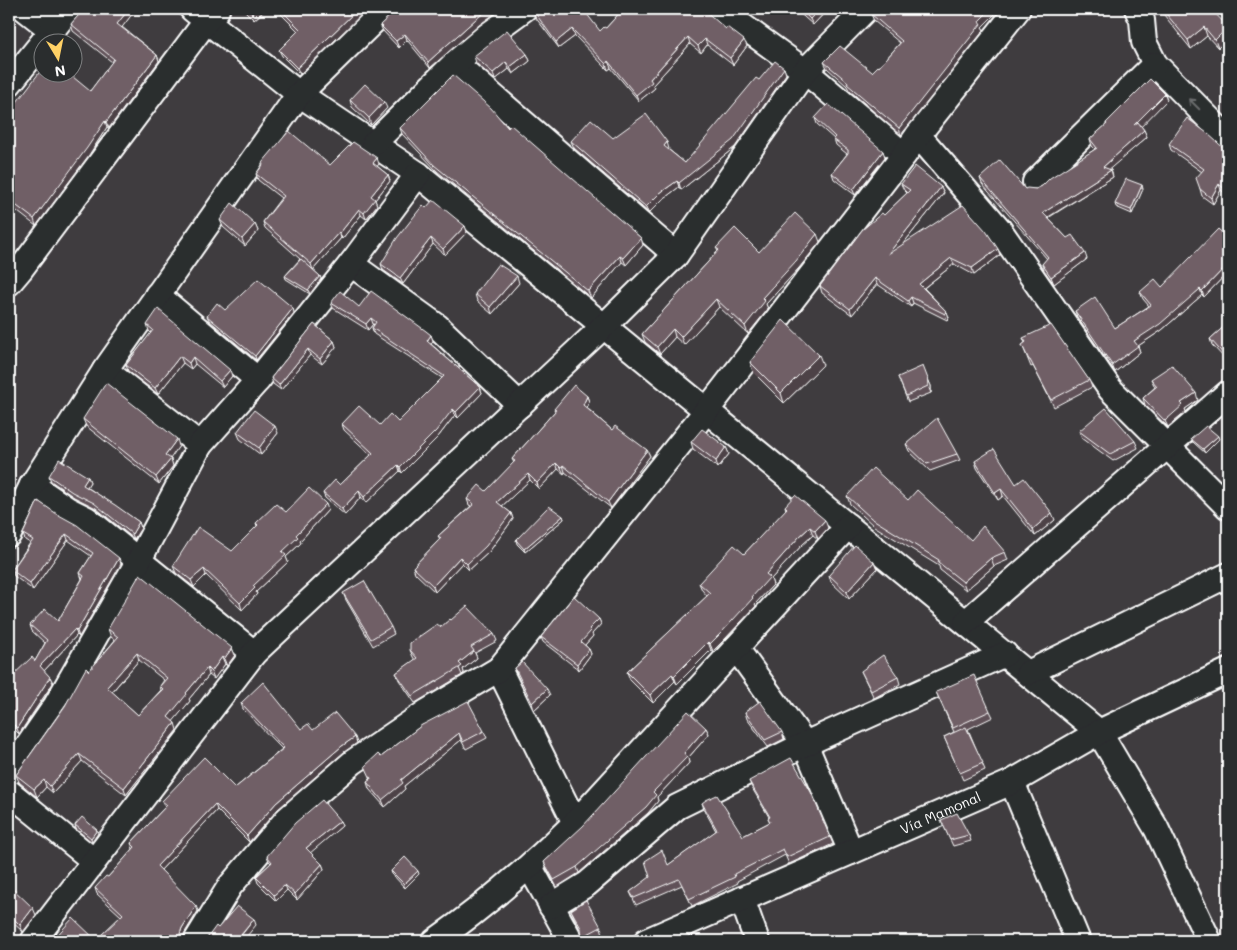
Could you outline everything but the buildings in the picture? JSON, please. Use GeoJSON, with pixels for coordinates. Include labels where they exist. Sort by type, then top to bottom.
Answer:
{"type":"FeatureCollection","features":[{"type":"Feature","properties":{"kind":"street"},"geometry":{"type":"LineString","coordinates":[[25,9],[41,32]]}},
{"type":"Feature","properties":{"kind":"street"},"geometry":{"type":"LineString","coordinates":[[51,32],[69,9]]}},
{"type":"Feature","properties":{"kind":"street"},"geometry":{"type":"LineString","coordinates":[[9,534],[32,485],[105,370],[299,94],[386,9]]}},
{"type":"Feature","properties":{"kind":"street"},"geometry":{"type":"LineString","coordinates":[[374,143],[455,63],[488,35],[524,9]]}},
{"type":"Feature","properties":{"kind":"street"},"geometry":{"type":"LineString","coordinates":[[33,941],[254,654],[604,326],[676,255],[804,71],[866,9]]}},
{"type":"Feature","properties":{"kind":"street"},"geometry":{"type":"LineString","coordinates":[[196,941],[230,886],[287,819],[352,762],[428,711],[499,669],[707,410],[904,155],[918,134],[1018,9]]}},
{"type":"Feature","properties":{"kind":"street"},"geometry":{"type":"LineString","coordinates":[[726,11],[804,71],[904,155]]}},
{"type":"Feature","properties":{"kind":"street"},"geometry":{"type":"LineString","coordinates":[[1146,12],[1144,42],[1155,64],[1228,138]]}},
{"type":"Feature","properties":{"kind":"street"},"geometry":{"type":"LineString","coordinates":[[13,270],[206,13],[299,94],[418,174],[1099,732],[1156,828],[1208,941]]}},
{"type":"Feature","properties":{"kind":"street"},"geometry":{"type":"LineString","coordinates":[[9,84],[32,56]]}},
{"type":"Feature","properties":{"kind":"street"},"geometry":{"type":"LineString","coordinates":[[455,63],[676,255]]}},
{"type":"Feature","properties":{"kind":"street"},"geometry":{"type":"LineString","coordinates":[[1035,182],[1155,64]]}},
{"type":"Feature","properties":{"kind":"street"},"geometry":{"type":"LineString","coordinates":[[918,134],[999,228],[1110,389],[1228,506]]}},
{"type":"Feature","properties":{"kind":"street"},"geometry":{"type":"LineString","coordinates":[[9,773],[56,705],[139,560],[200,445],[258,380],[350,264],[418,174]]}},
{"type":"Feature","properties":{"kind":"street"},"geometry":{"type":"LineString","coordinates":[[350,264],[437,326],[520,405]]}},
{"type":"Feature","properties":{"kind":"street"},"geometry":{"type":"LineString","coordinates":[[157,295],[258,380]]}},
{"type":"Feature","properties":{"kind":"street"},"geometry":{"type":"LineString","coordinates":[[105,370],[200,445]]}},
{"type":"Feature","properties":{"kind":"street"},"geometry":{"type":"LineString","coordinates":[[966,622],[1228,393]]}},
{"type":"Feature","properties":{"kind":"street"},"geometry":{"type":"LineString","coordinates":[[32,485],[67,509],[87,518],[254,654]]}},
{"type":"Feature","properties":{"kind":"street"},"geometry":{"type":"LineString","coordinates":[[435,941],[460,924],[530,867],[575,823],[848,526]]}},
{"type":"Feature","properties":{"kind":"street"},"geometry":{"type":"LineString","coordinates":[[1028,673],[1228,575]]}},
{"type":"Feature","properties":{"kind":"street"},"geometry":{"type":"LineString","coordinates":[[736,648],[805,744],[851,852]]}},
{"type":"Feature","properties":{"kind":"street"},"geometry":{"type":"LineString","coordinates":[[551,906],[588,884],[677,806],[805,744],[1005,654]]}},
{"type":"Feature","properties":{"kind":"street"},"geometry":{"type":"LineString","coordinates":[[499,669],[575,823]]}},
{"type":"Feature","properties":{"kind":"street","name":"Vía Mamonal"},"geometry":{"type":"LineString","coordinates":[[646,941],[1012,782],[1099,732],[1228,671]]}},
{"type":"Feature","properties":{"kind":"street"},"geometry":{"type":"LineString","coordinates":[[1012,782],[1078,941]]}},
{"type":"Feature","properties":{"kind":"street"},"geometry":{"type":"LineString","coordinates":[[9,792],[94,861]]}},
{"type":"Feature","properties":{"kind":"street"},"geometry":{"type":"LineString","coordinates":[[530,867],[571,941]]}},
{"type":"Feature","properties":{"kind":"street"},"geometry":{"type":"LineString","coordinates":[[742,899],[757,941]]}}]}
